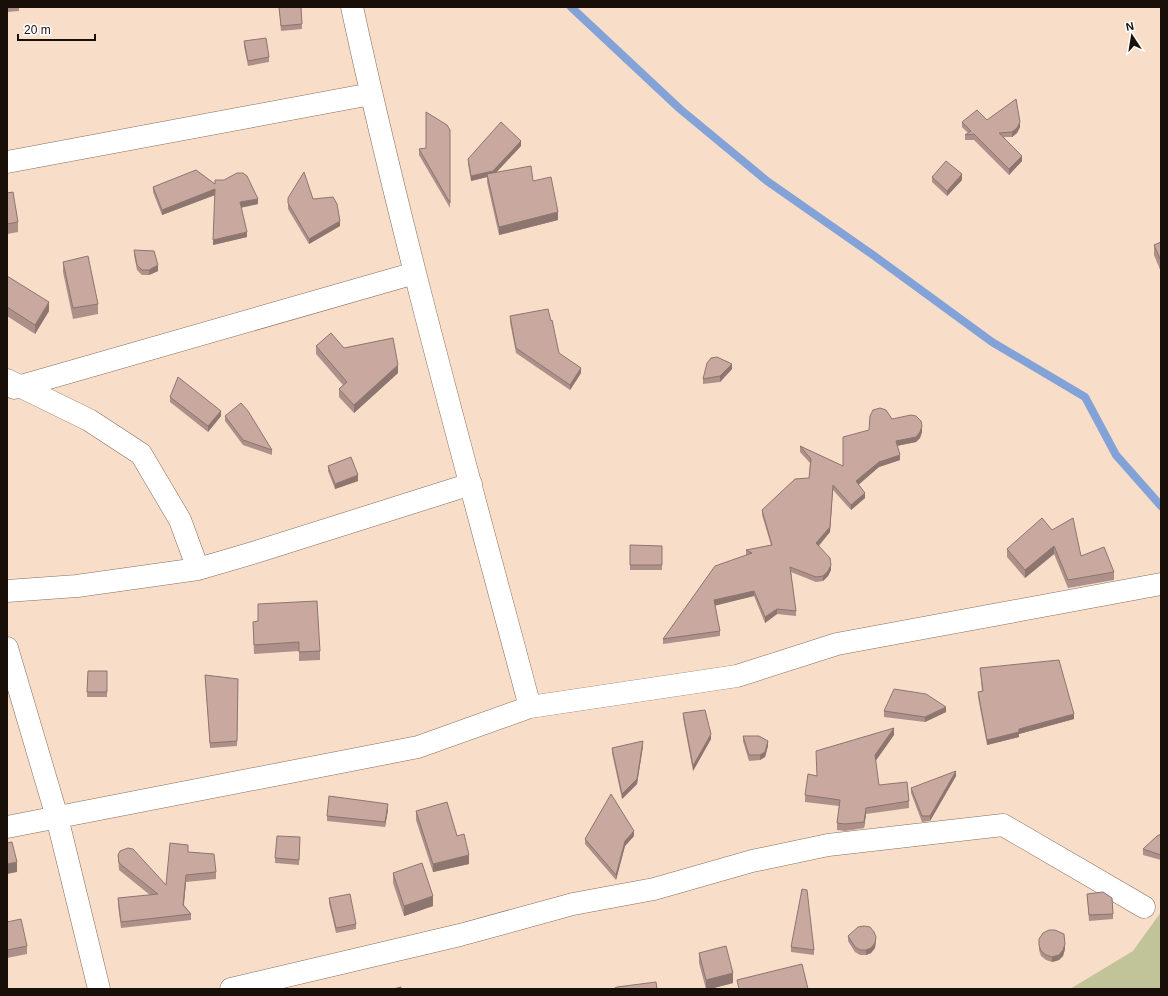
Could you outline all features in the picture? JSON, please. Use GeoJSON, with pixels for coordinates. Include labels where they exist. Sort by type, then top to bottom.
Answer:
{"type":"FeatureCollection","features":[{"type":"Feature","properties":{"kind":"street"},"geometry":{"type":"LineString","coordinates":[[352,7],[371,94],[415,273],[530,707]]}},
{"type":"Feature","properties":{"kind":"street"},"geometry":{"type":"LineString","coordinates":[[7,162],[371,94]]}},
{"type":"Feature","properties":{"kind":"street"},"geometry":{"type":"LineString","coordinates":[[12,386],[415,273]]}},
{"type":"Feature","properties":{"kind":"street"},"geometry":{"type":"LineString","coordinates":[[12,386],[90,420],[141,454],[180,520],[198,569]]}},
{"type":"Feature","properties":{"kind":"street"},"geometry":{"type":"LineString","coordinates":[[7,591],[77,586],[198,569],[471,484]]}},
{"type":"Feature","properties":{"kind":"street"},"geometry":{"type":"LineString","coordinates":[[7,827],[418,747],[530,707],[737,676],[837,644],[1161,584]]}},
{"type":"Feature","properties":{"kind":"street"},"geometry":{"type":"LineString","coordinates":[[7,648],[57,817],[99,989]]}},
{"type":"Feature","properties":{"kind":"street"},"geometry":{"type":"LineString","coordinates":[[231,989],[460,935],[573,904],[654,889],[752,861],[828,844],[1003,826],[1144,907]]}},
{"type":"Feature","properties":{"kind":"green space"},"geometry":{"type":"Polygon","coordinates":[[[1161,912],[1161,989],[1070,989],[1133,951],[1161,912]]]}},
{"type":"Feature","properties":{"kind":"building"},"geometry":{"type":"Polygon","coordinates":[[[279,7],[301,7],[302,24],[281,26],[279,7]]]}},
{"type":"Feature","properties":{"kind":"building"},"geometry":{"type":"Polygon","coordinates":[[[266,38],[269,57],[248,61],[244,41],[266,38]]]}},
{"type":"Feature","properties":{"kind":"building"},"geometry":{"type":"Polygon","coordinates":[[[1016,99],[1020,122],[1017,128],[1012,132],[999,133],[1022,156],[1009,169],[974,134],[965,135],[971,131],[962,122],[977,110],[987,120],[1016,99]]]}},
{"type":"Feature","properties":{"kind":"building"},"geometry":{"type":"Polygon","coordinates":[[[426,112],[447,125],[450,130],[450,203],[419,149],[426,148],[426,112]]]}},
{"type":"Feature","properties":{"kind":"building"},"geometry":{"type":"Polygon","coordinates":[[[501,122],[521,141],[493,171],[471,176],[468,159],[501,122]]]}},
{"type":"Feature","properties":{"kind":"building"},"geometry":{"type":"Polygon","coordinates":[[[946,161],[962,174],[947,191],[932,177],[946,161]]]}},
{"type":"Feature","properties":{"kind":"building"},"geometry":{"type":"Polygon","coordinates":[[[531,166],[533,181],[551,177],[558,212],[499,227],[487,174],[531,166]]]}},
{"type":"Feature","properties":{"kind":"building"},"geometry":{"type":"Polygon","coordinates":[[[196,170],[215,184],[215,180],[224,180],[237,173],[243,173],[247,176],[258,199],[240,202],[247,232],[213,240],[215,189],[162,210],[153,187],[196,170]]]}},
{"type":"Feature","properties":{"kind":"building"},"geometry":{"type":"Polygon","coordinates":[[[304,172],[313,199],[333,197],[337,204],[340,221],[309,239],[288,203],[288,198],[304,172]]]}},
{"type":"Feature","properties":{"kind":"building"},"geometry":{"type":"Polygon","coordinates":[[[13,192],[18,222],[7,224],[7,193],[13,192]]]}},
{"type":"Feature","properties":{"kind":"building"},"geometry":{"type":"Polygon","coordinates":[[[1161,242],[1161,261],[1154,245],[1161,242]]]}},
{"type":"Feature","properties":{"kind":"building"},"geometry":{"type":"Polygon","coordinates":[[[134,250],[154,251],[158,265],[149,270],[142,270],[137,265],[134,250]]]}},
{"type":"Feature","properties":{"kind":"building"},"geometry":{"type":"Polygon","coordinates":[[[88,256],[98,304],[73,308],[63,262],[88,256]]]}},
{"type":"Feature","properties":{"kind":"building"},"geometry":{"type":"Polygon","coordinates":[[[7,276],[49,302],[35,325],[7,307],[7,276]]]}},
{"type":"Feature","properties":{"kind":"building"},"geometry":{"type":"Polygon","coordinates":[[[548,309],[551,321],[552,320],[559,353],[581,368],[570,385],[516,348],[510,316],[548,309]]]}},
{"type":"Feature","properties":{"kind":"building"},"geometry":{"type":"Polygon","coordinates":[[[331,333],[344,348],[393,338],[398,365],[354,405],[339,389],[347,382],[316,346],[331,333]]]}},
{"type":"Feature","properties":{"kind":"building"},"geometry":{"type":"Polygon","coordinates":[[[717,357],[732,364],[720,376],[703,379],[707,363],[711,358],[717,357]]]}},
{"type":"Feature","properties":{"kind":"building"},"geometry":{"type":"Polygon","coordinates":[[[178,377],[221,411],[208,426],[170,397],[178,377]]]}},
{"type":"Feature","properties":{"kind":"building"},"geometry":{"type":"Polygon","coordinates":[[[241,403],[248,411],[272,450],[243,440],[225,416],[241,403]]]}},
{"type":"Feature","properties":{"kind":"building"},"geometry":{"type":"Polygon","coordinates":[[[880,408],[886,410],[892,419],[911,415],[916,416],[921,421],[922,426],[920,432],[916,437],[896,441],[900,455],[879,462],[856,481],[865,493],[851,505],[833,485],[830,527],[816,543],[830,558],[831,565],[823,576],[816,577],[790,567],[796,611],[777,609],[765,617],[754,591],[714,600],[720,631],[663,639],[715,566],[752,553],[746,550],[772,545],[762,510],[795,479],[809,478],[811,459],[800,446],[843,466],[843,437],[869,430],[870,416],[873,410],[880,408]]]}},
{"type":"Feature","properties":{"kind":"building"},"geometry":{"type":"Polygon","coordinates":[[[351,457],[358,475],[335,484],[328,466],[351,457]]]}},
{"type":"Feature","properties":{"kind":"building"},"geometry":{"type":"Polygon","coordinates":[[[1042,518],[1052,530],[1073,518],[1081,556],[1104,547],[1114,572],[1068,580],[1054,546],[1025,570],[1007,549],[1042,518]]]}},
{"type":"Feature","properties":{"kind":"building"},"geometry":{"type":"Polygon","coordinates":[[[630,545],[662,546],[662,565],[630,565],[630,545]]]}},
{"type":"Feature","properties":{"kind":"building"},"geometry":{"type":"Polygon","coordinates":[[[317,601],[320,651],[299,652],[299,642],[254,645],[253,622],[258,621],[258,604],[317,601]]]}},
{"type":"Feature","properties":{"kind":"building"},"geometry":{"type":"Polygon","coordinates":[[[1059,660],[1074,714],[1019,729],[1019,732],[987,740],[978,692],[983,691],[980,668],[1059,660]]]}},
{"type":"Feature","properties":{"kind":"building"},"geometry":{"type":"Polygon","coordinates":[[[88,671],[107,671],[107,692],[87,692],[88,671]]]}},
{"type":"Feature","properties":{"kind":"building"},"geometry":{"type":"Polygon","coordinates":[[[205,675],[238,679],[237,741],[210,743],[205,675]]]}},
{"type":"Feature","properties":{"kind":"building"},"geometry":{"type":"Polygon","coordinates":[[[894,689],[926,694],[946,707],[925,717],[884,711],[894,689]]]}},
{"type":"Feature","properties":{"kind":"building"},"geometry":{"type":"Polygon","coordinates":[[[705,710],[711,734],[693,766],[683,713],[705,710]]]}},
{"type":"Feature","properties":{"kind":"building"},"geometry":{"type":"Polygon","coordinates":[[[894,728],[875,755],[879,785],[907,782],[909,801],[866,808],[864,822],[845,824],[837,823],[840,800],[805,795],[808,774],[817,776],[816,751],[894,728]]]}},
{"type":"Feature","properties":{"kind":"building"},"geometry":{"type":"Polygon","coordinates":[[[743,736],[759,736],[768,741],[765,752],[760,755],[749,755],[743,736]]]}},
{"type":"Feature","properties":{"kind":"building"},"geometry":{"type":"Polygon","coordinates":[[[643,741],[637,779],[622,794],[612,748],[643,741]]]}},
{"type":"Feature","properties":{"kind":"building"},"geometry":{"type":"Polygon","coordinates":[[[956,771],[930,816],[922,816],[911,788],[956,771]]]}},
{"type":"Feature","properties":{"kind":"building"},"geometry":{"type":"Polygon","coordinates":[[[611,794],[634,831],[625,841],[616,875],[585,839],[611,794]]]}},
{"type":"Feature","properties":{"kind":"building"},"geometry":{"type":"Polygon","coordinates":[[[329,796],[388,804],[385,822],[327,816],[329,796]]]}},
{"type":"Feature","properties":{"kind":"building"},"geometry":{"type":"Polygon","coordinates":[[[447,802],[457,836],[464,834],[469,855],[433,864],[416,811],[447,802]]]}},
{"type":"Feature","properties":{"kind":"building"},"geometry":{"type":"Polygon","coordinates":[[[1161,834],[1161,855],[1143,849],[1157,836],[1161,834]]]}},
{"type":"Feature","properties":{"kind":"building"},"geometry":{"type":"Polygon","coordinates":[[[277,836],[300,837],[299,860],[275,858],[277,836]]]}},
{"type":"Feature","properties":{"kind":"building"},"geometry":{"type":"Polygon","coordinates":[[[12,842],[17,862],[7,864],[7,843],[12,842]]]}},
{"type":"Feature","properties":{"kind":"building"},"geometry":{"type":"Polygon","coordinates":[[[170,843],[188,845],[188,852],[214,854],[216,872],[186,875],[183,905],[191,914],[121,922],[118,898],[158,894],[119,863],[118,855],[120,851],[128,848],[133,849],[166,885],[170,843]]]}},
{"type":"Feature","properties":{"kind":"building"},"geometry":{"type":"Polygon","coordinates":[[[422,863],[433,896],[404,906],[393,873],[422,863]]]}},
{"type":"Feature","properties":{"kind":"building"},"geometry":{"type":"Polygon","coordinates":[[[802,889],[807,890],[814,950],[791,947],[802,889]]]}},
{"type":"Feature","properties":{"kind":"building"},"geometry":{"type":"Polygon","coordinates":[[[1103,892],[1112,898],[1113,914],[1089,915],[1087,894],[1103,892]]]}},
{"type":"Feature","properties":{"kind":"building"},"geometry":{"type":"Polygon","coordinates":[[[350,894],[356,924],[336,928],[329,898],[350,894]]]}},
{"type":"Feature","properties":{"kind":"building"},"geometry":{"type":"Polygon","coordinates":[[[21,919],[27,946],[7,950],[7,922],[21,919]]]}},
{"type":"Feature","properties":{"kind":"building"},"geometry":{"type":"Polygon","coordinates":[[[858,927],[870,927],[874,932],[876,937],[875,943],[871,948],[860,950],[855,947],[848,936],[858,927]]]}},
{"type":"Feature","properties":{"kind":"building"},"geometry":{"type":"Polygon","coordinates":[[[1049,930],[1055,930],[1064,934],[1065,944],[1063,950],[1059,955],[1052,957],[1041,951],[1039,945],[1039,939],[1043,933],[1049,930]]]}},
{"type":"Feature","properties":{"kind":"building"},"geometry":{"type":"Polygon","coordinates":[[[726,946],[733,973],[706,980],[699,953],[726,946]]]}},
{"type":"Feature","properties":{"kind":"building"},"geometry":{"type":"Polygon","coordinates":[[[802,964],[808,989],[739,989],[737,980],[802,964]]]}},
{"type":"Feature","properties":{"kind":"building"},"geometry":{"type":"Polygon","coordinates":[[[656,982],[657,989],[613,989],[617,987],[656,982]]]}},
{"type":"Feature","properties":{"kind":"waterway"},"geometry":{"type":"LineString","coordinates":[[571,7],[680,109],[767,181],[873,255],[992,342],[1085,397],[1116,455],[1161,506]]}}]}
